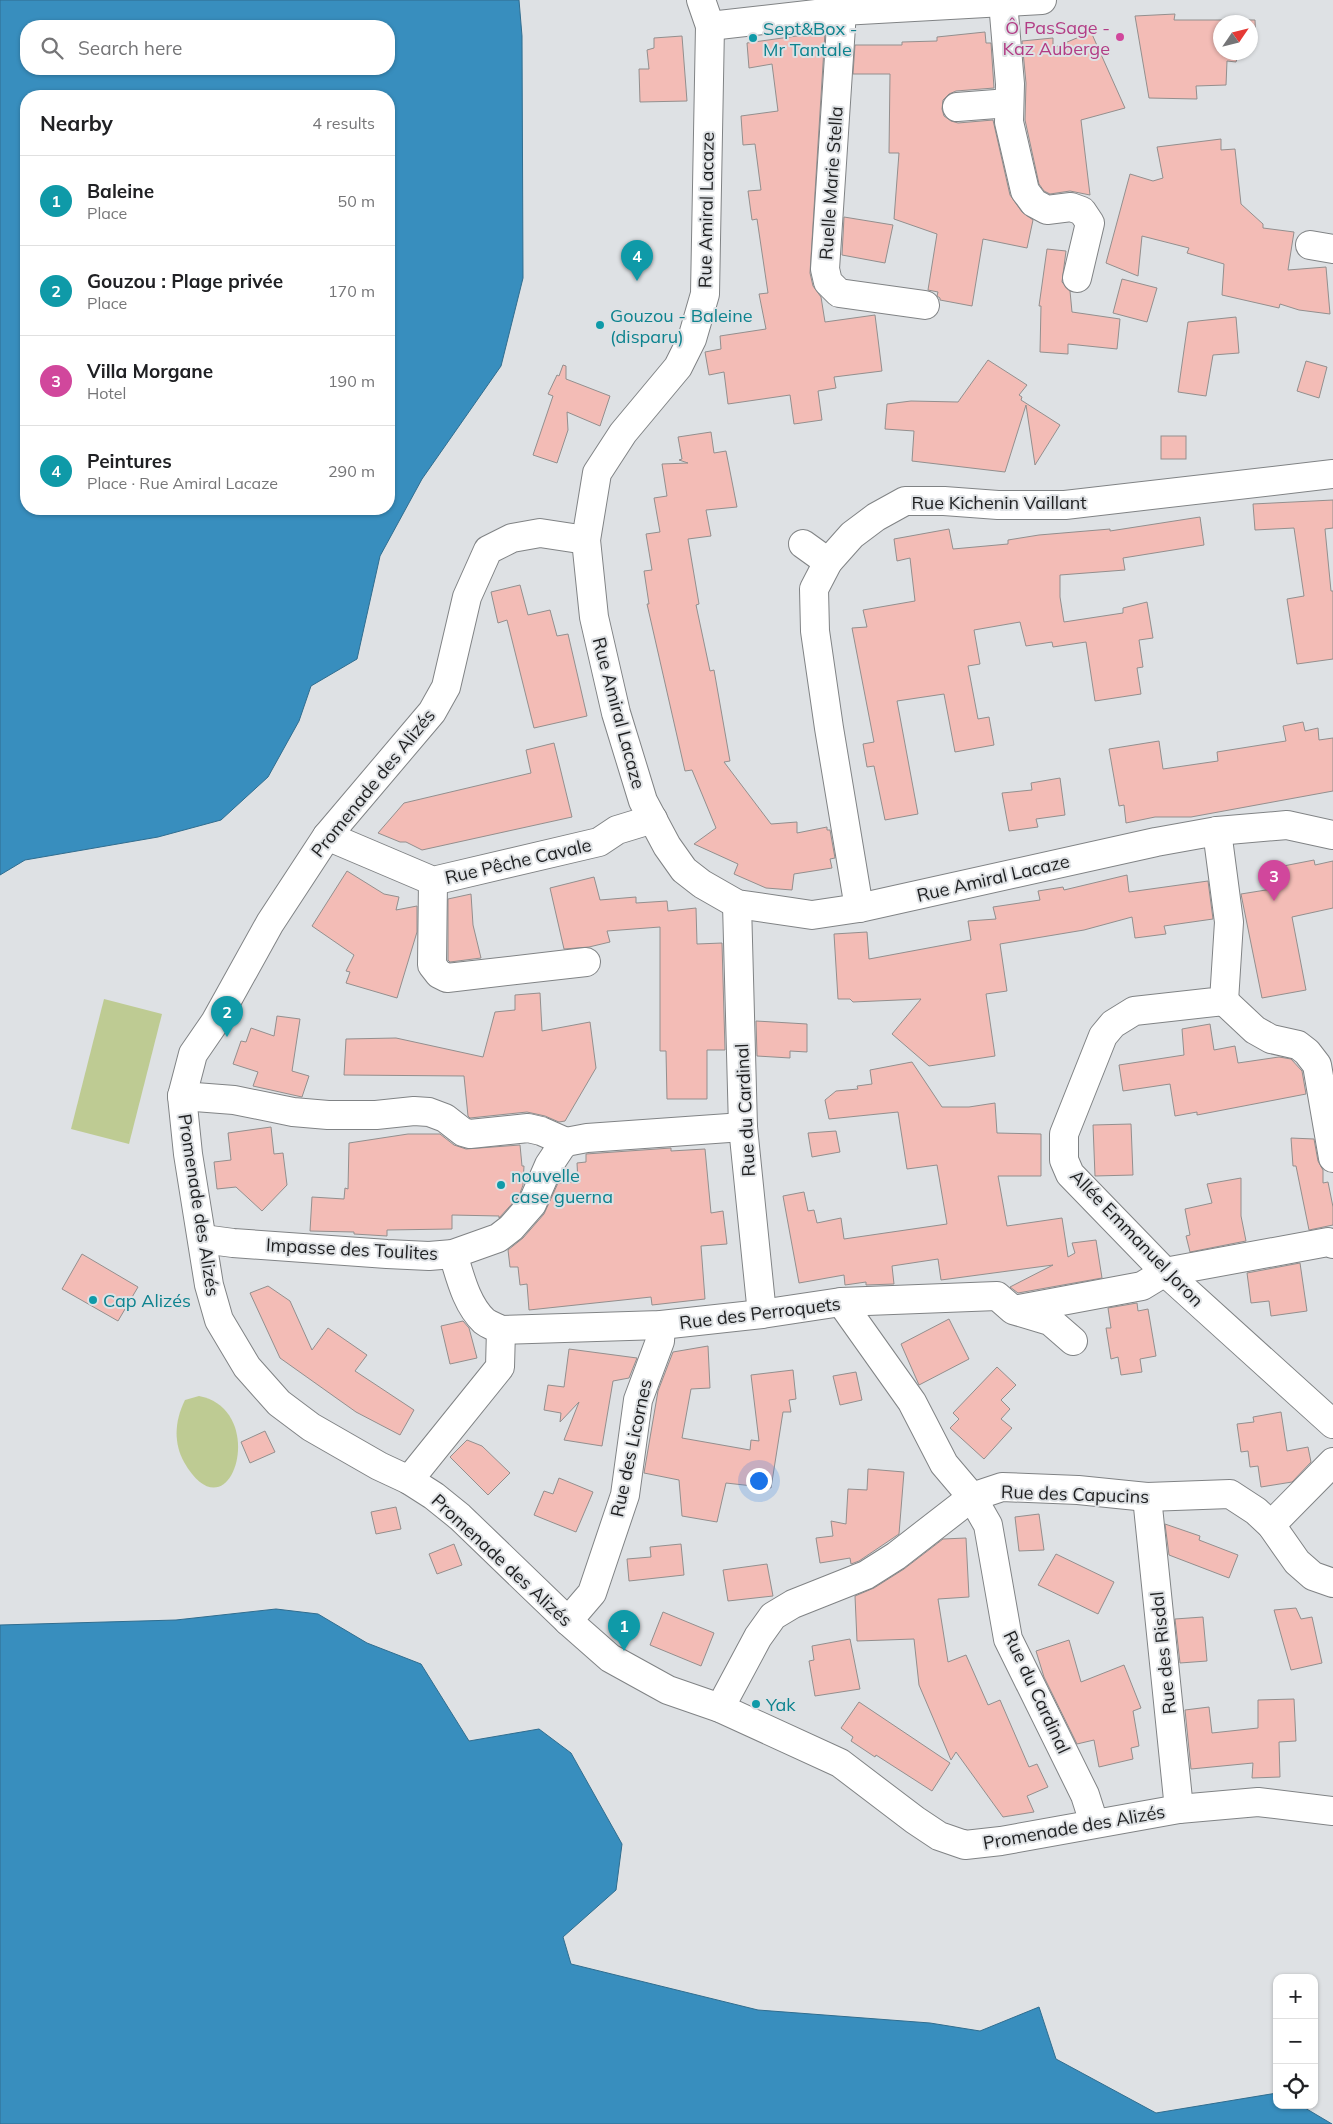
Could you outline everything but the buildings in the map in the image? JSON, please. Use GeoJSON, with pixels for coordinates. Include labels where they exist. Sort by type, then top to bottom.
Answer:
{"type":"FeatureCollection","features":[{"type":"Feature","properties":{"kind":"street","name":"Rue Amiral Lacaze"},"geometry":{"type":"LineString","coordinates":[[701,0],[710,26],[705,294],[692,339],[678,367],[623,433],[597,473],[586,540],[594,617],[616,714],[643,801],[684,870],[702,884],[737,904],[812,914],[859,908],[1156,842],[1217,831],[1287,825],[1333,835]]}},
{"type":"Feature","properties":{"kind":"street"},"geometry":{"type":"LineString","coordinates":[[710,26],[842,11],[1042,0]]}},
{"type":"Feature","properties":{"kind":"street"},"geometry":{"type":"LineString","coordinates":[[1003,2],[1010,84],[1009,122],[1025,191],[1034,203],[1047,210],[1071,207],[1082,211],[1090,223],[1077,278]]}},
{"type":"Feature","properties":{"kind":"street","name":"Ruelle Marie Stella"},"geometry":{"type":"LineString","coordinates":[[842,11],[825,269],[828,282],[839,293],[925,305]]}},
{"type":"Feature","properties":{"kind":"street"},"geometry":{"type":"LineString","coordinates":[[957,107],[1009,103]]}},
{"type":"Feature","properties":{"kind":"street","name":"Rue Kichenin Vaillant"},"geometry":{"type":"LineString","coordinates":[[859,908],[815,631],[814,589],[828,562],[852,535],[876,517],[905,500],[998,505],[1065,505],[1333,474]]}},
{"type":"Feature","properties":{"kind":"street","name":"Promenade des Alizés"},"geometry":{"type":"LineString","coordinates":[[586,540],[540,533],[512,538],[488,550],[467,598],[446,687],[437,704],[326,836],[270,922],[214,1022],[193,1054],[182,1096],[188,1154],[203,1238],[208,1285],[219,1320],[246,1368],[279,1403],[310,1426],[379,1466],[409,1480],[434,1496],[460,1517],[568,1621],[610,1658],[668,1690],[720,1708],[840,1763],[939,1836],[966,1844],[1001,1841],[1178,1809],[1258,1802],[1333,1811]]}},
{"type":"Feature","properties":{"kind":"street"},"geometry":{"type":"LineString","coordinates":[[803,544],[828,562]]}},
{"type":"Feature","properties":{"kind":"street","name":"Rue Pêche Cavale"},"geometry":{"type":"LineString","coordinates":[[326,836],[433,881],[599,842],[617,830],[653,819]]}},
{"type":"Feature","properties":{"kind":"street"},"geometry":{"type":"LineString","coordinates":[[1217,831],[1229,922],[1224,1000],[1255,1030],[1272,1039],[1298,1045],[1307,1052],[1317,1065],[1333,1158]]}},
{"type":"Feature","properties":{"kind":"street"},"geometry":{"type":"LineString","coordinates":[[433,881],[432,965],[439,974],[447,978],[586,962]]}},
{"type":"Feature","properties":{"kind":"street","name":"Rue du Cardinal"},"geometry":{"type":"LineString","coordinates":[[737,904],[743,1127],[762,1314]]}},
{"type":"Feature","properties":{"kind":"street","name":"Allée Emmanuel Joron"},"geometry":{"type":"LineString","coordinates":[[1224,1000],[1134,1011],[1113,1024],[1103,1036],[1064,1134],[1064,1160],[1070,1174],[1165,1272],[1333,1424]]}},
{"type":"Feature","properties":{"kind":"street"},"geometry":{"type":"LineString","coordinates":[[182,1096],[234,1100],[293,1112],[376,1115],[414,1111],[429,1112],[445,1118],[463,1132],[470,1134],[528,1128],[541,1131],[566,1142],[587,1138],[743,1127]]}},
{"type":"Feature","properties":{"kind":"street","name":"Impasse des Toulites"},"geometry":{"type":"LineString","coordinates":[[203,1238],[233,1243],[387,1254],[429,1256],[453,1254],[498,1238],[522,1217],[532,1204],[548,1165],[560,1146],[566,1142]]}},
{"type":"Feature","properties":{"kind":"street"},"geometry":{"type":"LineString","coordinates":[[1013,1310],[1142,1286],[1165,1272],[1328,1242],[1333,1244]]}},
{"type":"Feature","properties":{"kind":"street"},"geometry":{"type":"LineString","coordinates":[[409,1480],[500,1367],[501,1330],[485,1322],[476,1312],[466,1292],[453,1254]]}},
{"type":"Feature","properties":{"kind":"street","name":"Rue des Perroquets"},"geometry":{"type":"LineString","coordinates":[[501,1330],[661,1325],[762,1314],[841,1302],[997,1296],[1013,1310],[1050,1321],[1073,1341]]}},
{"type":"Feature","properties":{"kind":"street","name":"Rue du Cardinal"},"geometry":{"type":"LineString","coordinates":[[841,1302],[912,1402],[944,1464],[972,1497],[988,1525],[1008,1639],[1085,1795],[1094,1823]]}},
{"type":"Feature","properties":{"kind":"street","name":"Rue des Licornes"},"geometry":{"type":"LineString","coordinates":[[568,1621],[592,1593],[625,1495],[638,1400],[660,1341],[661,1325]]}},
{"type":"Feature","properties":{"kind":"street"},"geometry":{"type":"LineString","coordinates":[[1271,1525],[1333,1462]]}},
{"type":"Feature","properties":{"kind":"street","name":"Rue des Capucins"},"geometry":{"type":"LineString","coordinates":[[720,1708],[758,1637],[772,1616],[793,1604],[866,1575],[896,1556],[972,1497],[1002,1487],[1078,1490],[1147,1497],[1230,1494],[1256,1511],[1271,1525],[1296,1562],[1313,1576],[1333,1583]]}},
{"type":"Feature","properties":{"kind":"street","name":"Rue des Risdal"},"geometry":{"type":"LineString","coordinates":[[1147,1497],[1178,1809]]}},
{"type":"Feature","properties":{"kind":"green space"},"geometry":{"type":"Polygon","coordinates":[[[104,999],[162,1014],[129,1144],[71,1129],[104,999]]]}},
{"type":"Feature","properties":{"kind":"green space"},"geometry":{"type":"Polygon","coordinates":[[[199,1396],[221,1406],[234,1423],[238,1444],[236,1464],[228,1480],[216,1487],[201,1483],[184,1462],[178,1447],[177,1423],[185,1400],[199,1396]]]}},
{"type":"Feature","properties":{"kind":"water"},"geometry":{"type":"Polygon","coordinates":[[[0,0],[519,0],[522,36],[523,278],[501,366],[422,479],[380,556],[357,659],[311,686],[299,721],[268,777],[221,820],[158,837],[25,860],[0,875],[0,0]]]}},
{"type":"Feature","properties":{"kind":"water"},"geometry":{"type":"Polygon","coordinates":[[[276,1609],[318,1614],[367,1643],[421,1664],[469,1741],[539,1729],[571,1753],[622,1844],[616,1890],[563,1937],[571,1964],[758,2010],[930,2023],[980,2031],[1039,2007],[1056,2059],[1156,2113],[1273,2094],[1273,2109],[1307,2109],[1332,2124],[0,2124],[0,1625],[176,1620],[276,1609]]]}},
{"type":"Feature","properties":{"kind":"place","name":"Ô PasSage - Kaz Auberge"},"geometry":{"type":"Point","coordinates":[1120,37]}},
{"type":"Feature","properties":{"kind":"place","name":"Sept&Box - Mr Tantale"},"geometry":{"type":"Point","coordinates":[753,38]}},
{"type":"Feature","properties":{"kind":"place","name":"Peintures"},"geometry":{"type":"Point","coordinates":[637,281]}},
{"type":"Feature","properties":{"kind":"place","name":"Gouzou - Baleine (disparu)"},"geometry":{"type":"Point","coordinates":[600,325]}},
{"type":"Feature","properties":{"kind":"place","name":"Villa Morgane"},"geometry":{"type":"Point","coordinates":[1274,901]}},
{"type":"Feature","properties":{"kind":"place","name":"Gouzou : Plage privée"},"geometry":{"type":"Point","coordinates":[227,1037]}},
{"type":"Feature","properties":{"kind":"place","name":"nouvelle case guerna"},"geometry":{"type":"Point","coordinates":[501,1185]}},
{"type":"Feature","properties":{"kind":"place","name":"Cap Alizés"},"geometry":{"type":"Point","coordinates":[93,1300]}},
{"type":"Feature","properties":{"kind":"place","name":"Baleine"},"geometry":{"type":"Point","coordinates":[624,1651]}},
{"type":"Feature","properties":{"kind":"place","name":"Yak"},"geometry":{"type":"Point","coordinates":[756,1704]}}]}
